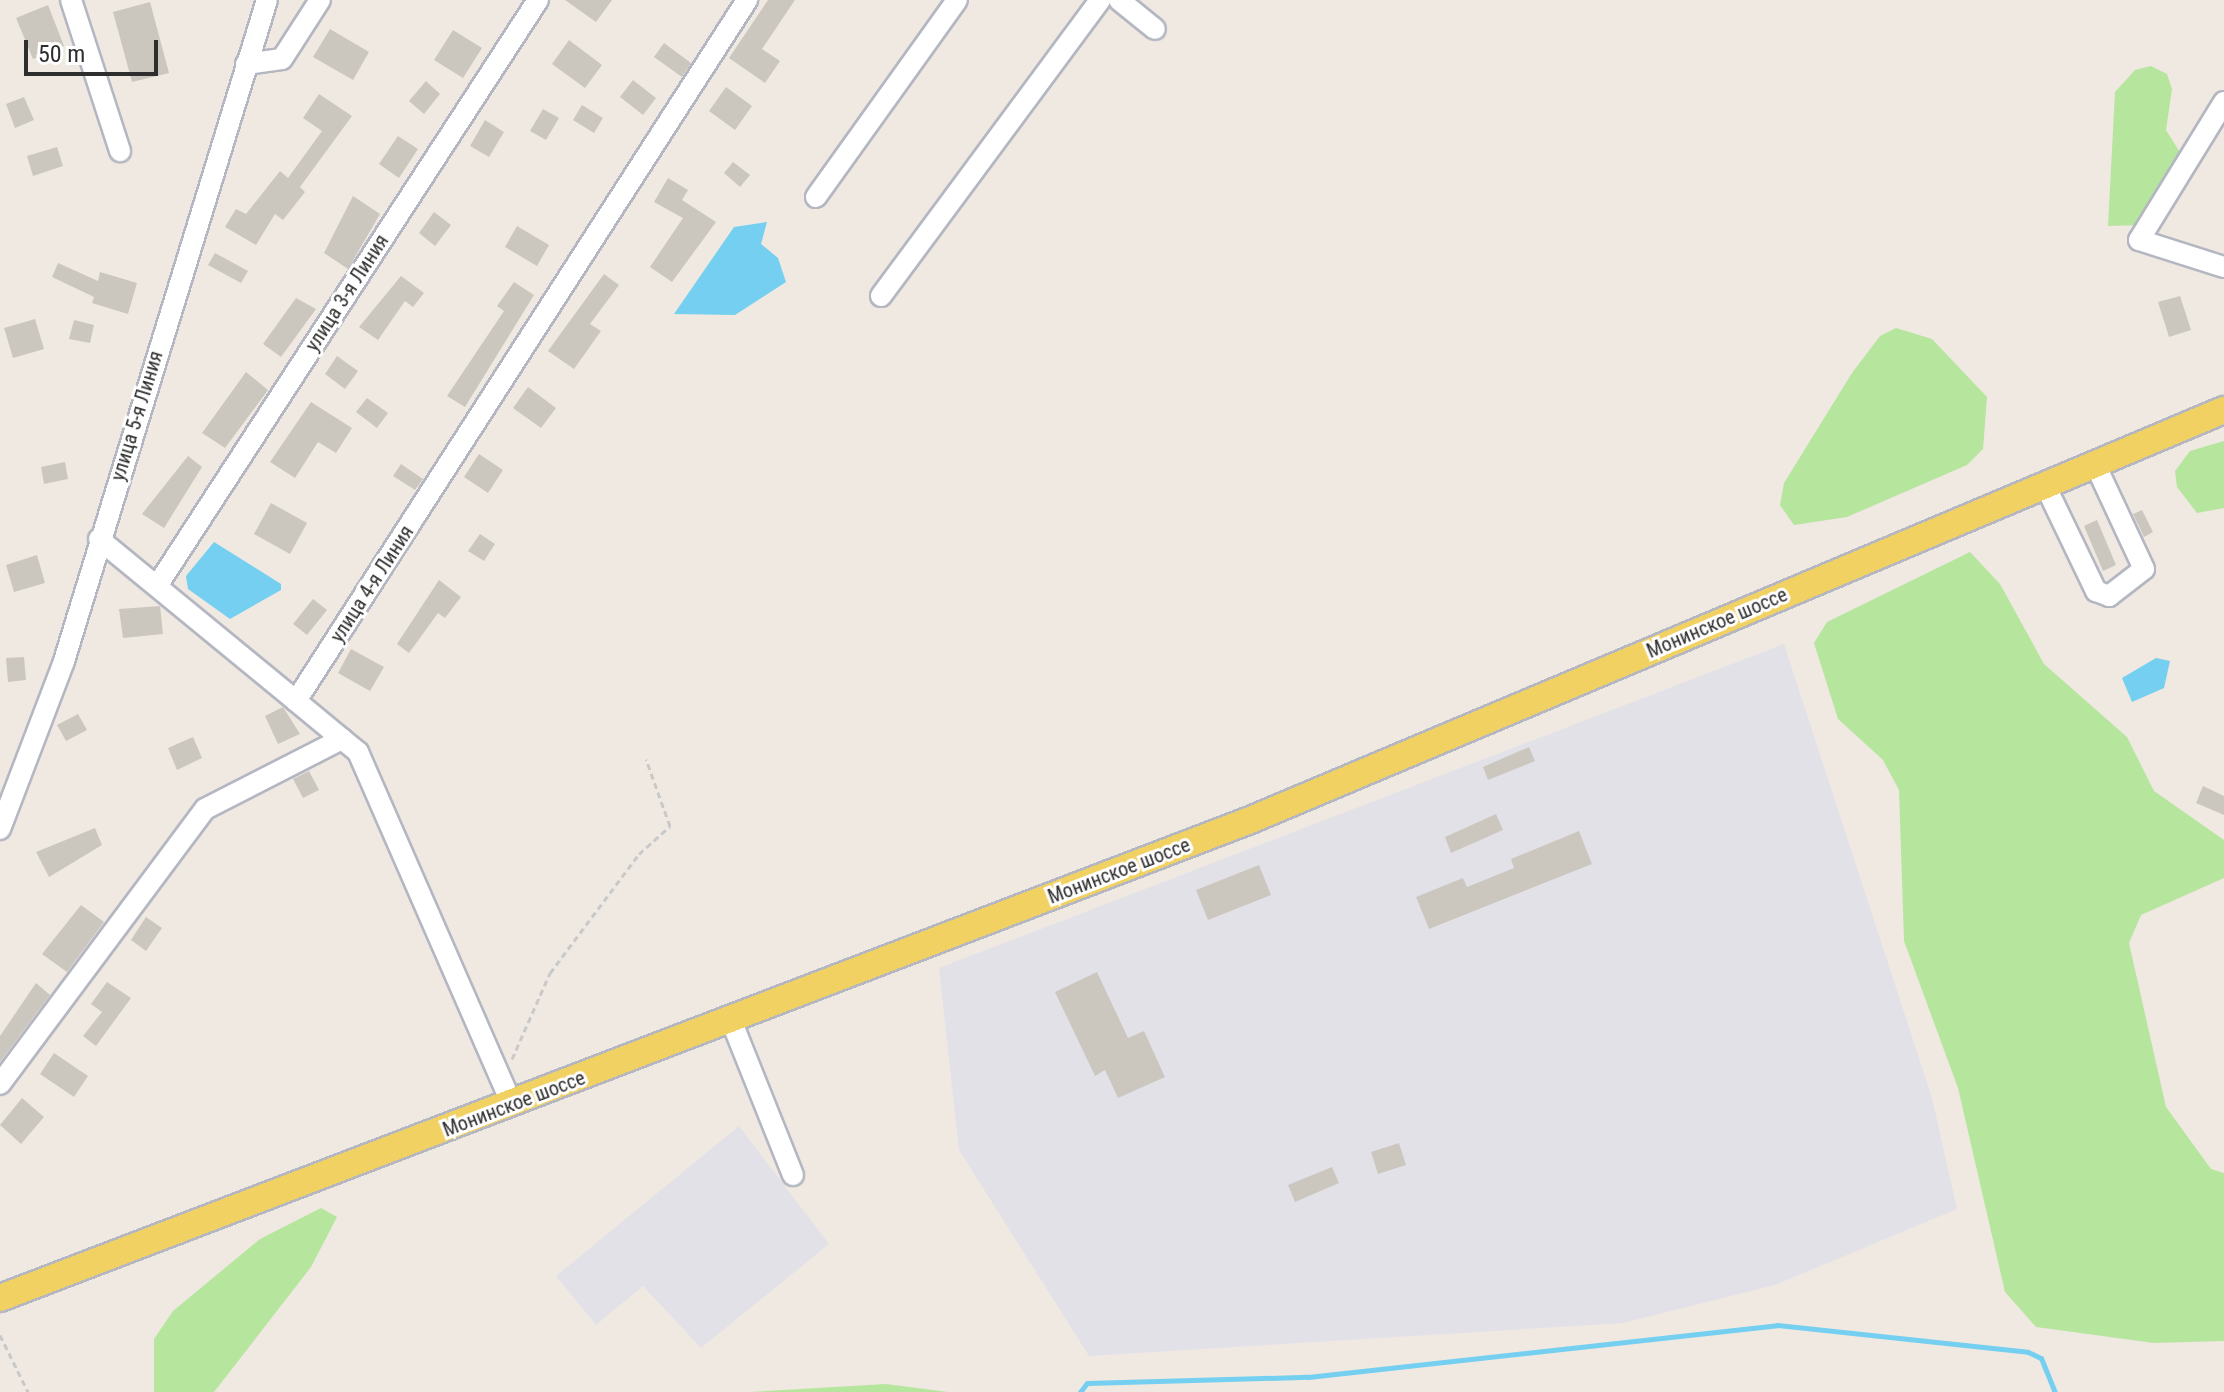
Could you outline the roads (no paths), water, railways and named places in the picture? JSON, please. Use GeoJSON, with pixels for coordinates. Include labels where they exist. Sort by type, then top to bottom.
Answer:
{"type":"FeatureCollection","features":[{"type":"Feature","properties":{"kind":"main road","name":"Монинское шоссе"},"geometry":{"type":"LineString","coordinates":[[0,1298],[507,1093],[731,1020],[1248,821],[2224,410]]}},
{"type":"Feature","properties":{"kind":"street"},"geometry":{"type":"LineString","coordinates":[[71,0],[120,151]]}},
{"type":"Feature","properties":{"kind":"street","name":"улица 5-я Линия"},"geometry":{"type":"LineString","coordinates":[[0,829],[64,661],[267,0]]}},
{"type":"Feature","properties":{"kind":"street"},"geometry":{"type":"LineString","coordinates":[[246,64],[282,59],[320,0]]}},
{"type":"Feature","properties":{"kind":"street","name":"улица 3-я Линия"},"geometry":{"type":"LineString","coordinates":[[157,586],[538,0]]}},
{"type":"Feature","properties":{"kind":"street","name":"улица 4-я Линия"},"geometry":{"type":"LineString","coordinates":[[296,701],[747,0]]}},
{"type":"Feature","properties":{"kind":"street"},"geometry":{"type":"LineString","coordinates":[[816,197],[957,0]]}},
{"type":"Feature","properties":{"kind":"street"},"geometry":{"type":"LineString","coordinates":[[881,296],[1100,0]]}},
{"type":"Feature","properties":{"kind":"street"},"geometry":{"type":"LineString","coordinates":[[1119,0],[1155,29]]}},
{"type":"Feature","properties":{"kind":"street"},"geometry":{"type":"LineString","coordinates":[[2224,102],[2139,240],[2224,267]]}},
{"type":"Feature","properties":{"kind":"street"},"geometry":{"type":"LineString","coordinates":[[2045,485],[2096,591],[2109,596],[2144,569],[2095,464]]}},
{"type":"Feature","properties":{"kind":"street"},"geometry":{"type":"LineString","coordinates":[[99,539],[358,752],[507,1093]]}},
{"type":"Feature","properties":{"kind":"street"},"geometry":{"type":"LineString","coordinates":[[0,1084],[205,809],[342,739]]}},
{"type":"Feature","properties":{"kind":"street"},"geometry":{"type":"LineString","coordinates":[[731,1020],[793,1175]]}},
{"type":"Feature","properties":{"kind":"water"},"geometry":{"type":"Polygon","coordinates":[[[767,222],[761,244],[778,258],[786,282],[735,315],[674,314],[734,227],[767,222]]]}},
{"type":"Feature","properties":{"kind":"water"},"geometry":{"type":"Polygon","coordinates":[[[214,542],[281,584],[281,590],[230,619],[188,589],[186,576],[214,542]]]}},
{"type":"Feature","properties":{"kind":"water"},"geometry":{"type":"Polygon","coordinates":[[[2156,658],[2170,661],[2164,688],[2132,702],[2122,678],[2156,658]]]}},
{"type":"Feature","properties":{"kind":"waterway"},"geometry":{"type":"LineString","coordinates":[[1080,1392],[1087,1383],[1308,1377],[1777,1325],[2028,1352],[2041,1358],[2055,1392]]}}]}
